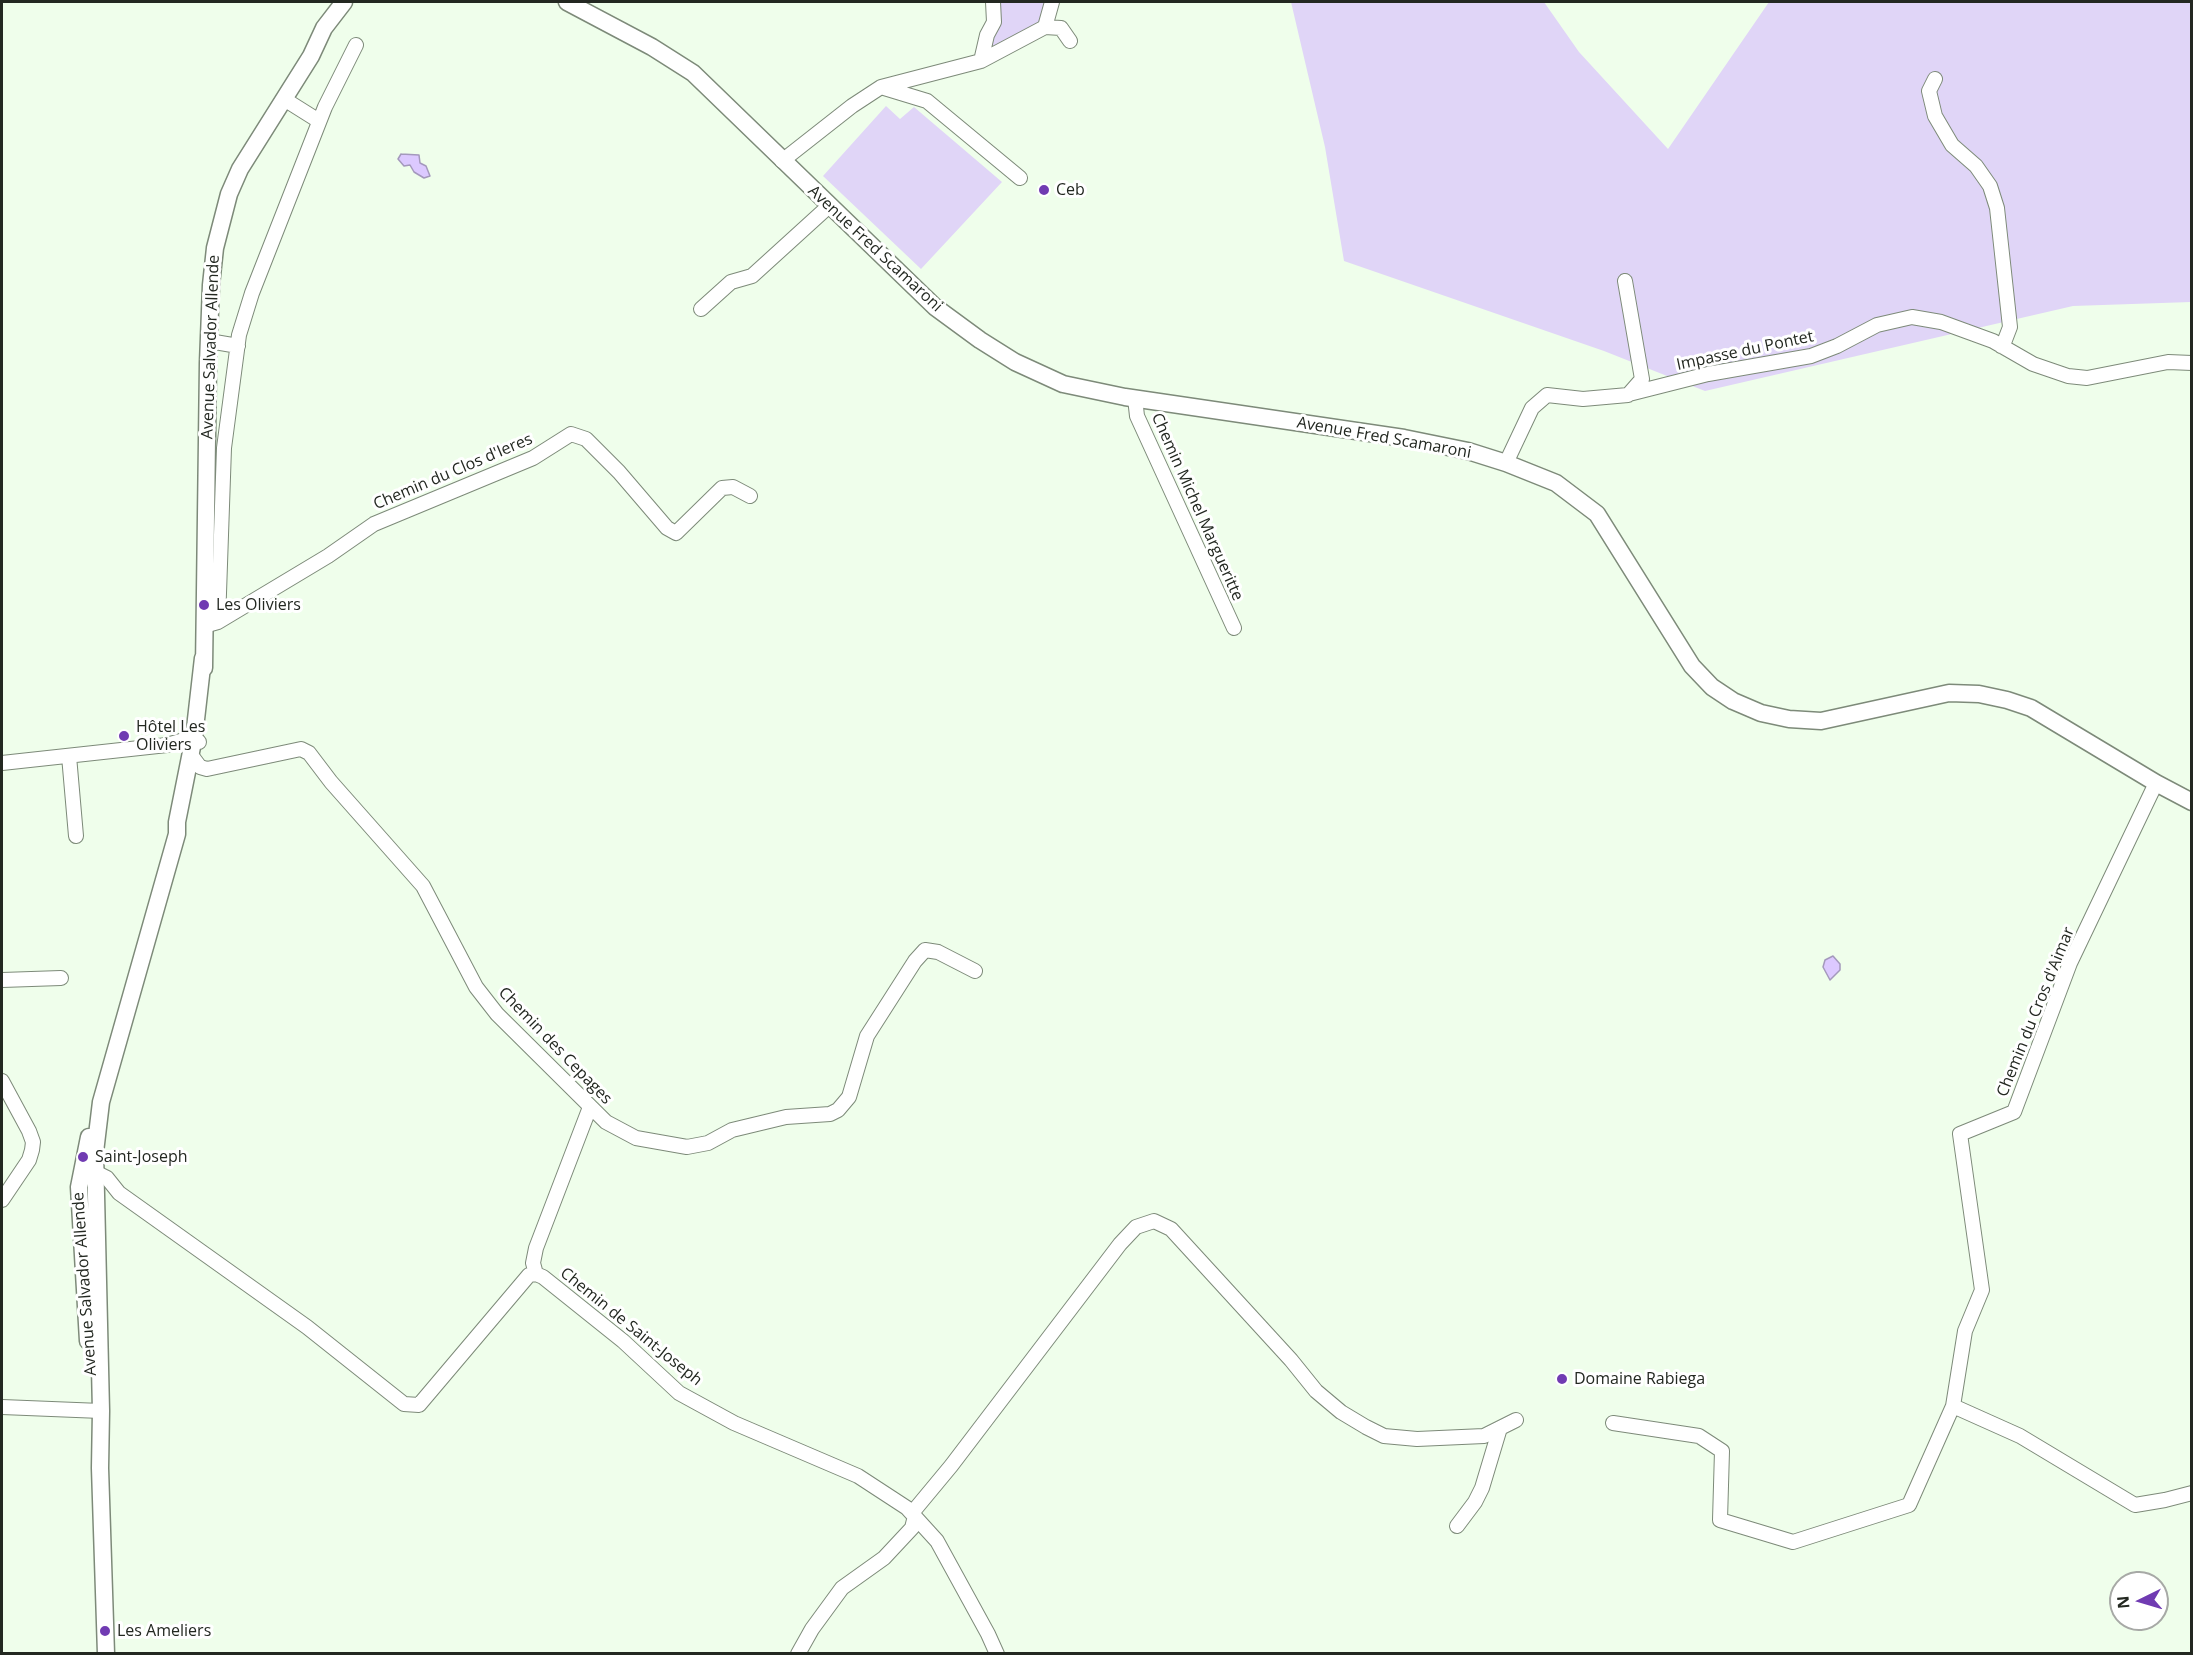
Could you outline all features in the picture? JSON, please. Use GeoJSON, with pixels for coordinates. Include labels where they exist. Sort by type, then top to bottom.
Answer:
{"type":"FeatureCollection","features":[{"type":"Feature","properties":{"kind":"main road","name":"Avenue Salvador Allende"},"geometry":{"type":"LineString","coordinates":[[324,2],[324,28]]}},
{"type":"Feature","properties":{"kind":"main road","name":"Avenue Salvador Allende"},"geometry":{"type":"LineString","coordinates":[[177,834],[184,824],[195,784],[203,658],[211,624],[209,341],[214,248],[229,194],[255,143],[311,56],[324,28],[344,2]]}},
{"type":"Feature","properties":{"kind":"main road","name":"Avenue Fred Scamaroni"},"geometry":{"type":"LineString","coordinates":[[567,2],[652,47],[693,73],[935,307],[1015,362],[1063,384],[1135,398],[1404,438],[1468,451],[1506,463],[1556,483],[1597,514],[1692,666],[1712,687],[1733,702],[1770,715],[1821,721],[1949,693],[1979,694],[2031,708],[2192,802]]}},
{"type":"Feature","properties":{"kind":"main road","name":"Avenue Salvador Allende"},"geometry":{"type":"LineString","coordinates":[[97,1411],[94,1172],[101,1102],[177,834],[177,822],[197,751]]}},
{"type":"Feature","properties":{"kind":"main road","name":"Avenue Salvador Allende"},"geometry":{"type":"LineString","coordinates":[[101,1102],[94,1114],[79,1187],[97,1411],[106,1653]]}},
{"type":"Feature","properties":{"kind":"street"},"geometry":{"type":"LineString","coordinates":[[981,61],[987,35],[994,22],[993,2]]}},
{"type":"Feature","properties":{"kind":"street"},"geometry":{"type":"LineString","coordinates":[[1045,27],[1052,2]]}},
{"type":"Feature","properties":{"kind":"street"},"geometry":{"type":"LineString","coordinates":[[782,161],[852,106],[881,87],[981,61],[1045,27],[1061,28],[1070,41]]}},
{"type":"Feature","properties":{"kind":"street"},"geometry":{"type":"LineString","coordinates":[[211,624],[224,448],[239,334],[252,294],[320,121],[356,45]]}},
{"type":"Feature","properties":{"kind":"street"},"geometry":{"type":"LineString","coordinates":[[1935,79],[1929,91],[1935,116],[1952,145],[1976,166],[1990,186],[1997,208],[2010,327],[2001,346]]}},
{"type":"Feature","properties":{"kind":"street"},"geometry":{"type":"LineString","coordinates":[[881,87],[927,101],[1020,178]]}},
{"type":"Feature","properties":{"kind":"street"},"geometry":{"type":"LineString","coordinates":[[284,99],[320,121]]}},
{"type":"Feature","properties":{"kind":"street"},"geometry":{"type":"LineString","coordinates":[[701,309],[731,282],[752,276],[829,206]]}},
{"type":"Feature","properties":{"kind":"street"},"geometry":{"type":"LineString","coordinates":[[1625,281],[1642,379],[1629,394]]}},
{"type":"Feature","properties":{"kind":"street","name":"Impasse du Pontet"},"geometry":{"type":"LineString","coordinates":[[1506,463],[1532,408],[1547,395],[1582,399],[1629,394],[1708,374],[1811,356],[1837,346],[1877,325],[1912,317],[1941,322],[2001,346],[2033,364],[2068,376],[2087,378],[2168,362],[2192,363]]}},
{"type":"Feature","properties":{"kind":"street"},"geometry":{"type":"LineString","coordinates":[[209,341],[238,346]]}},
{"type":"Feature","properties":{"kind":"street","name":"Chemin Michel Margueritte"},"geometry":{"type":"LineString","coordinates":[[1135,398],[1137,416],[1234,628]]}},
{"type":"Feature","properties":{"kind":"street","name":"Chemin du Clos d'Ieres"},"geometry":{"type":"LineString","coordinates":[[211,624],[328,556],[374,524],[533,458],[571,434],[586,439],[620,472],[667,528],[676,533],[722,488],[733,487],[750,496]]}},
{"type":"Feature","properties":{"kind":"street","name":"Chemin des Cepages"},"geometry":{"type":"LineString","coordinates":[[2,763],[167,745],[197,751],[207,770],[301,749],[309,753],[331,782],[423,886],[476,987],[496,1014],[606,1122],[636,1138],[687,1147],[708,1143],[732,1130],[786,1117],[830,1114],[838,1110],[849,1097],[867,1036],[915,961],[926,950],[938,952],[975,971]]}},
{"type":"Feature","properties":{"kind":"street"},"geometry":{"type":"LineString","coordinates":[[69,756],[76,836]]}},
{"type":"Feature","properties":{"kind":"street","name":"Chemin du Cros d'Aimar"},"geometry":{"type":"LineString","coordinates":[[1613,1424],[1699,1436],[1722,1451],[1720,1520],[1792,1542],[1909,1505],[1953,1406],[1965,1331],[1982,1290],[1960,1134],[2014,1112],[2070,963],[2156,783]]}},
{"type":"Feature","properties":{"kind":"street"},"geometry":{"type":"LineString","coordinates":[[2,980],[62,978]]}},
{"type":"Feature","properties":{"kind":"street"},"geometry":{"type":"LineString","coordinates":[[2,1081],[33,1142],[29,1160],[2,1200]]}},
{"type":"Feature","properties":{"kind":"street"},"geometry":{"type":"LineString","coordinates":[[536,1274],[533,1263],[536,1248],[590,1107]]}},
{"type":"Feature","properties":{"kind":"street"},"geometry":{"type":"LineString","coordinates":[[89,1136],[88,1167],[94,1172]]}},
{"type":"Feature","properties":{"kind":"street","name":"Chemin de Saint-Joseph"},"geometry":{"type":"LineString","coordinates":[[94,1172],[107,1178],[119,1193],[307,1327],[404,1404],[419,1405],[529,1275],[543,1276],[623,1341],[679,1393],[734,1423],[858,1476],[913,1515],[938,1541],[997,1653]]}},
{"type":"Feature","properties":{"kind":"street"},"geometry":{"type":"LineString","coordinates":[[798,1653],[812,1629],[842,1588],[884,1558],[912,1528],[913,1515],[1120,1244],[1136,1227],[1154,1221],[1171,1229],[1291,1360],[1316,1391],[1341,1412],[1366,1427],[1384,1436],[1417,1438],[1484,1436],[1516,1420]]}},
{"type":"Feature","properties":{"kind":"street"},"geometry":{"type":"LineString","coordinates":[[1953,1406],[2020,1436],[2135,1505],[2192,1493]]}},
{"type":"Feature","properties":{"kind":"street"},"geometry":{"type":"LineString","coordinates":[[2,1407],[97,1411]]}},
{"type":"Feature","properties":{"kind":"street"},"geometry":{"type":"LineString","coordinates":[[1457,1526],[1475,1502],[1482,1488],[1500,1428]]}},
{"type":"Feature","properties":{"kind":"shaded area"},"geometry":{"type":"Polygon","coordinates":[[[997,2],[1047,2],[1041,24],[986,54],[997,2]]]}},
{"type":"Feature","properties":{"kind":"shaded area"},"geometry":{"type":"Polygon","coordinates":[[[1291,2],[1544,2],[1579,52],[1668,149],[1769,2],[2191,2],[2191,302],[2073,306],[1705,391],[1604,351],[1344,261],[1325,147],[1291,2]]]}},
{"type":"Feature","properties":{"kind":"shaded area"},"geometry":{"type":"Polygon","coordinates":[[[886,106],[900,119],[914,107],[1002,182],[921,269],[823,176],[886,106]]]}},
{"type":"Feature","properties":{"kind":"shaded area"},"geometry":{"type":"Polygon","coordinates":[[[401,154],[419,155],[420,163],[426,166],[430,176],[424,178],[414,172],[410,165],[404,166],[398,159],[401,154]]]}},
{"type":"Feature","properties":{"kind":"shaded area"},"geometry":{"type":"Polygon","coordinates":[[[1833,956],[1840,964],[1840,970],[1830,980],[1823,967],[1825,960],[1833,956]]]}},
{"type":"Feature","properties":{"kind":"place","name":"Ceb"},"geometry":{"type":"Point","coordinates":[1044,190]}},
{"type":"Feature","properties":{"kind":"place","name":"Les Oliviers"},"geometry":{"type":"Point","coordinates":[204,605]}},
{"type":"Feature","properties":{"kind":"place","name":"Hôtel Les Oliviers"},"geometry":{"type":"Point","coordinates":[124,736]}},
{"type":"Feature","properties":{"kind":"place","name":"Saint-Joseph"},"geometry":{"type":"Point","coordinates":[83,1157]}},
{"type":"Feature","properties":{"kind":"place","name":"Domaine Rabiega"},"geometry":{"type":"Point","coordinates":[1562,1379]}},
{"type":"Feature","properties":{"kind":"place","name":"Les Ameliers"},"geometry":{"type":"Point","coordinates":[105,1631]}}]}
